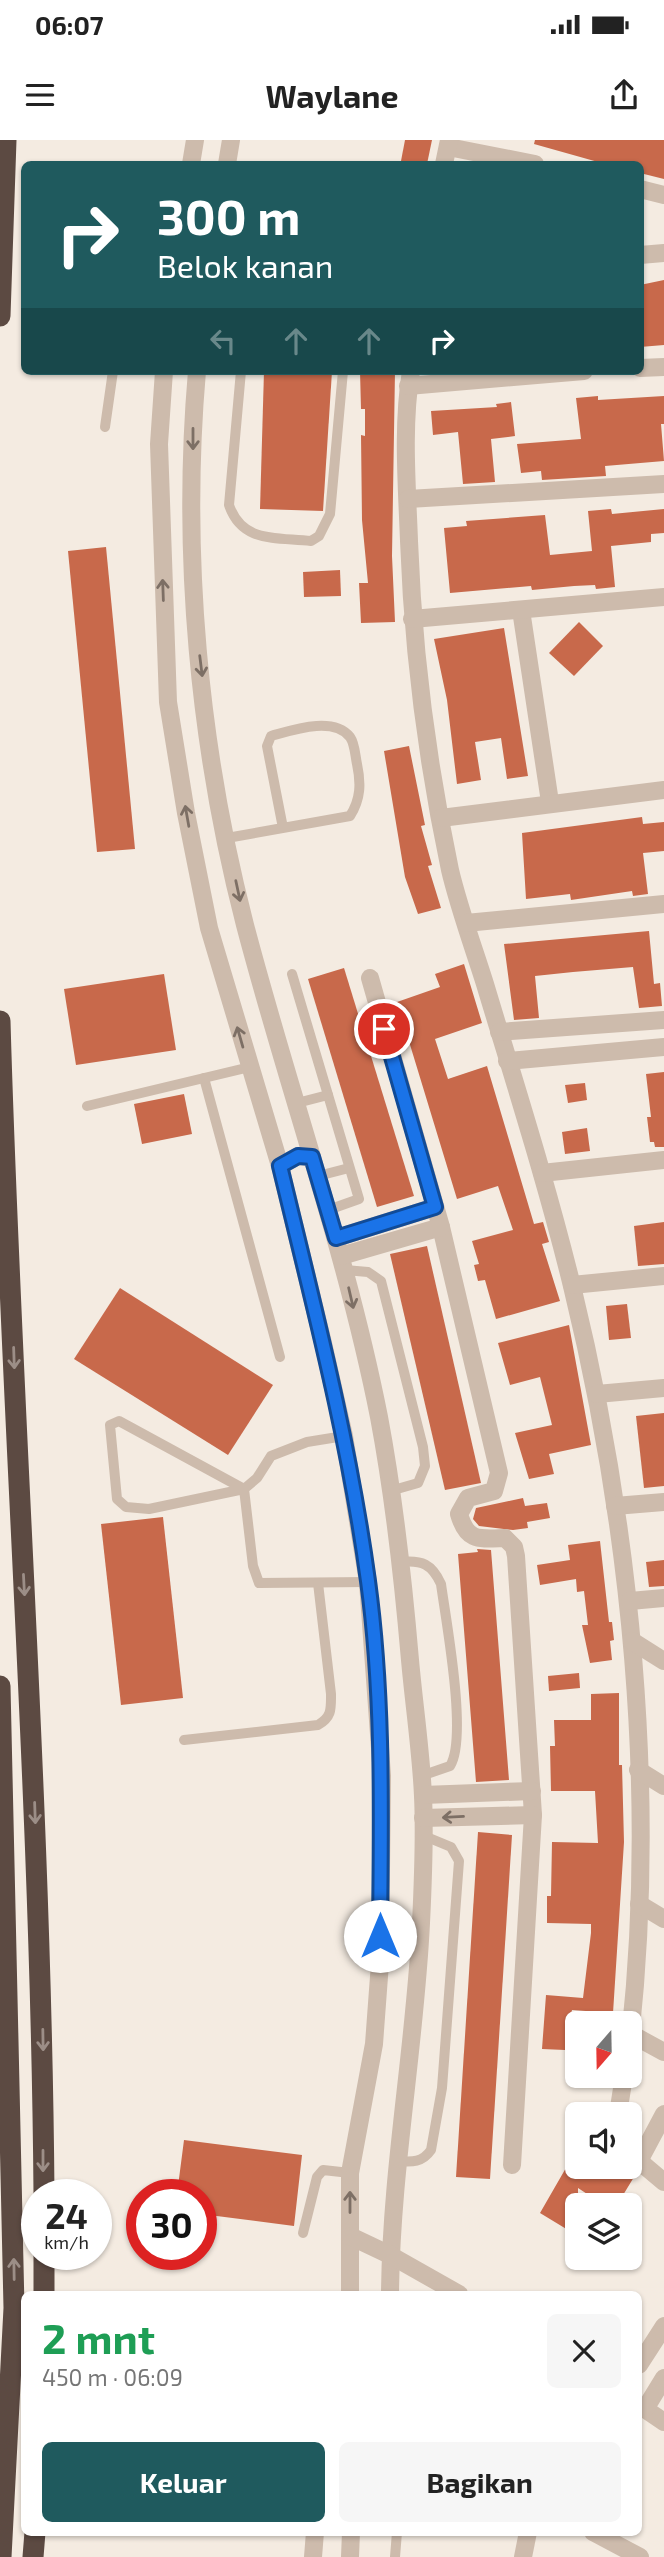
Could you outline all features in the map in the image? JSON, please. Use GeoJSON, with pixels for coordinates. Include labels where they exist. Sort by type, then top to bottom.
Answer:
{"type":"FeatureCollection","features":[{"type":"Feature","properties":{"kind":"highway"},"geometry":{"type":"LineString","coordinates":[[0,316],[6,140]]}},
{"type":"Feature","properties":{"kind":"highway"},"geometry":{"type":"LineString","coordinates":[[0,1021],[35,1813],[44,2179]]}},
{"type":"Feature","properties":{"kind":"highway"},"geometry":{"type":"LineString","coordinates":[[0,1686],[14,2308],[1,2557]]}},
{"type":"Feature","properties":{"kind":"highway"},"geometry":{"type":"LineString","coordinates":[[44,2270],[44,2291]]}},
{"type":"Feature","properties":{"kind":"highway"},"geometry":{"type":"LineString","coordinates":[[33,2557],[35,2536]]}},
{"type":"Feature","properties":{"kind":"street"},"geometry":{"type":"LineString","coordinates":[[192,161],[195,140]]}},
{"type":"Feature","properties":{"kind":"street"},"geometry":{"type":"LineString","coordinates":[[228,161],[231,140]]}},
{"type":"Feature","properties":{"kind":"street"},"geometry":{"type":"LineString","coordinates":[[447,150],[516,161]]}},
{"type":"Feature","properties":{"kind":"street"},"geometry":{"type":"LineString","coordinates":[[644,191],[664,195]]}},
{"type":"Feature","properties":{"kind":"street"},"geometry":{"type":"LineString","coordinates":[[644,254],[664,253]]}},
{"type":"Feature","properties":{"kind":"street"},"geometry":{"type":"LineString","coordinates":[[644,368],[664,367]]}},
{"type":"Feature","properties":{"kind":"street"},"geometry":{"type":"LineString","coordinates":[[164,375],[159,444],[168,702],[209,929],[280,1166],[344,1436],[369,1582],[382,1776],[380,1962],[374,2044],[350,2173],[350,2291]]}},
{"type":"Feature","properties":{"kind":"street"},"geometry":{"type":"LineString","coordinates":[[197,375],[193,538],[198,646],[213,773],[245,922],[343,1263],[379,1416],[401,1562],[423,1796],[421,1921],[413,2034],[397,2161],[390,2291]]}},
{"type":"Feature","properties":{"kind":"street"},"geometry":{"type":"LineString","coordinates":[[497,375],[410,379],[408,499],[412,619],[424,724],[451,874],[542,1173],[572,1286],[597,1394],[630,1601],[638,1770],[639,1904],[632,2011]]}},
{"type":"Feature","properties":{"kind":"street"},"geometry":{"type":"LineString","coordinates":[[408,499],[664,484]]}},
{"type":"Feature","properties":{"kind":"street"},"geometry":{"type":"LineString","coordinates":[[412,619],[664,597]]}},
{"type":"Feature","properties":{"kind":"street"},"geometry":{"type":"LineString","coordinates":[[521,610],[550,802]]}},
{"type":"Feature","properties":{"kind":"street"},"geometry":{"type":"LineString","coordinates":[[441,818],[550,802],[664,790]]}},
{"type":"Feature","properties":{"kind":"street"},"geometry":{"type":"LineString","coordinates":[[466,923],[664,904]]}},
{"type":"Feature","properties":{"kind":"street"},"geometry":{"type":"LineString","coordinates":[[370,978],[441,1227],[499,1473],[494,1490],[468,1498],[459,1514],[463,1529],[472,1536],[505,1538],[514,1547],[533,1815],[512,2165]]}},
{"type":"Feature","properties":{"kind":"street"},"geometry":{"type":"LineString","coordinates":[[499,1032],[664,1020]]}},
{"type":"Feature","properties":{"kind":"street"},"geometry":{"type":"LineString","coordinates":[[508,1061],[664,1047]]}},
{"type":"Feature","properties":{"kind":"street"},"geometry":{"type":"LineString","coordinates":[[268,1127],[292,1125],[299,1109]]}},
{"type":"Feature","properties":{"kind":"street"},"geometry":{"type":"LineString","coordinates":[[280,1166],[298,1156],[312,1157]]}},
{"type":"Feature","properties":{"kind":"street"},"geometry":{"type":"LineString","coordinates":[[542,1173],[664,1160]]}},
{"type":"Feature","properties":{"kind":"street"},"geometry":{"type":"LineString","coordinates":[[336,1238],[435,1207]]}},
{"type":"Feature","properties":{"kind":"street"},"geometry":{"type":"LineString","coordinates":[[343,1263],[441,1227]]}},
{"type":"Feature","properties":{"kind":"street"},"geometry":{"type":"LineString","coordinates":[[572,1286],[664,1276]]}},
{"type":"Feature","properties":{"kind":"street"},"geometry":{"type":"LineString","coordinates":[[597,1394],[664,1388]]}},
{"type":"Feature","properties":{"kind":"street"},"geometry":{"type":"LineString","coordinates":[[615,1506],[664,1502]]}},
{"type":"Feature","properties":{"kind":"street"},"geometry":{"type":"LineString","coordinates":[[630,1601],[664,1598]]}},
{"type":"Feature","properties":{"kind":"street"},"geometry":{"type":"LineString","coordinates":[[632,1641],[664,1661]]}},
{"type":"Feature","properties":{"kind":"street"},"geometry":{"type":"LineString","coordinates":[[638,1770],[664,1786]]}},
{"type":"Feature","properties":{"kind":"street"},"geometry":{"type":"LineString","coordinates":[[423,1796],[532,1791]]}},
{"type":"Feature","properties":{"kind":"street"},"geometry":{"type":"LineString","coordinates":[[422,1827],[533,1815]]}},
{"type":"Feature","properties":{"kind":"street"},"geometry":{"type":"LineString","coordinates":[[639,1904],[664,1919]]}},
{"type":"Feature","properties":{"kind":"street"},"geometry":{"type":"LineString","coordinates":[[642,2042],[664,2052]]}},
{"type":"Feature","properties":{"kind":"street"},"geometry":{"type":"LineString","coordinates":[[642,2146],[664,2114]]}},
{"type":"Feature","properties":{"kind":"street"},"geometry":{"type":"LineString","coordinates":[[642,2164],[664,2182]]}},
{"type":"Feature","properties":{"kind":"street"},"geometry":{"type":"LineString","coordinates":[[350,2236],[454,2291]]}},
{"type":"Feature","properties":{"kind":"street"},"geometry":{"type":"LineString","coordinates":[[642,2361],[661,2338]]}},
{"type":"Feature","properties":{"kind":"street"},"geometry":{"type":"LineString","coordinates":[[664,2378],[642,2407],[664,2422]]}},
{"type":"Feature","properties":{"kind":"street"},"geometry":{"type":"LineString","coordinates":[[313,2557],[314,2536]]}},
{"type":"Feature","properties":{"kind":"street"},"geometry":{"type":"LineString","coordinates":[[350,2557],[351,2536]]}},
{"type":"Feature","properties":{"kind":"street"},"geometry":{"type":"LineString","coordinates":[[523,2557],[527,2536]]}},
{"type":"Feature","properties":{"kind":"street"},"geometry":{"type":"LineString","coordinates":[[601,2536],[640,2557]]}},
{"type":"Feature","properties":{"kind":"lane"},"geometry":{"type":"LineString","coordinates":[[105,427],[112,375]]}},
{"type":"Feature","properties":{"kind":"lane"},"geometry":{"type":"LineString","coordinates":[[240,375],[229,505],[235,523],[247,532],[311,541],[320,536],[330,514],[343,375]]}},
{"type":"Feature","properties":{"kind":"lane"},"geometry":{"type":"LineString","coordinates":[[227,838],[283,828],[350,816],[359,803],[359,775],[352,740],[344,731],[326,727],[302,728],[271,736],[267,746],[283,828]]}},
{"type":"Feature","properties":{"kind":"lane"},"geometry":{"type":"LineString","coordinates":[[292,974],[359,1199],[328,1210]]}},
{"type":"Feature","properties":{"kind":"lane"},"geometry":{"type":"LineString","coordinates":[[87,1106],[250,1068]]}},
{"type":"Feature","properties":{"kind":"lane"},"geometry":{"type":"LineString","coordinates":[[204,1078],[280,1357]]}},
{"type":"Feature","properties":{"kind":"lane"},"geometry":{"type":"LineString","coordinates":[[299,1109],[328,1095]]}},
{"type":"Feature","properties":{"kind":"lane"},"geometry":{"type":"LineString","coordinates":[[318,1177],[349,1168]]}},
{"type":"Feature","properties":{"kind":"lane"},"geometry":{"type":"LineString","coordinates":[[343,1263],[368,1272],[381,1281],[423,1447],[425,1466],[418,1483],[390,1491]]}},
{"type":"Feature","properties":{"kind":"lane"},"geometry":{"type":"LineString","coordinates":[[244,1489],[119,1421],[110,1425],[117,1499],[126,1507],[149,1509],[244,1489],[257,1478],[271,1456],[307,1442],[344,1436]]}},
{"type":"Feature","properties":{"kind":"lane"},"geometry":{"type":"LineString","coordinates":[[244,1489],[255,1580],[264,1584],[369,1582]]}},
{"type":"Feature","properties":{"kind":"lane"},"geometry":{"type":"LineString","coordinates":[[401,1562],[418,1560],[428,1564],[441,1584],[454,1695],[458,1745],[455,1759],[450,1766],[421,1776]]}},
{"type":"Feature","properties":{"kind":"lane"},"geometry":{"type":"LineString","coordinates":[[184,1740],[318,1725],[327,1719],[331,1710],[331,1693],[318,1583]]}},
{"type":"Feature","properties":{"kind":"lane"},"geometry":{"type":"LineString","coordinates":[[397,2161],[416,2162],[426,2158],[431,2150],[442,2088],[453,1969],[459,1861],[451,1847],[422,1827]]}},
{"type":"Feature","properties":{"kind":"lane"},"geometry":{"type":"LineString","coordinates":[[303,2233],[317,2177],[323,2170],[350,2173]]}},
{"type":"Feature","properties":{"kind":"lane"},"geometry":{"type":"LineString","coordinates":[[395,2557],[397,2536]]}},
{"type":"Feature","properties":{"kind":"building"},"geometry":{"type":"Polygon","coordinates":[[[405,140],[432,140],[428,161],[401,161],[405,140]]]}},
{"type":"Feature","properties":{"kind":"building"},"geometry":{"type":"Polygon","coordinates":[[[535,140],[664,140],[664,179],[644,174],[644,161],[594,161],[534,144],[535,140]]]}},
{"type":"Feature","properties":{"kind":"building"},"geometry":{"type":"Polygon","coordinates":[[[664,280],[664,345],[644,347],[644,284],[664,280]]]}},
{"type":"Feature","properties":{"kind":"building"},"geometry":{"type":"Polygon","coordinates":[[[264,375],[332,375],[323,511],[260,509],[264,375]]]}},
{"type":"Feature","properties":{"kind":"building"},"geometry":{"type":"Polygon","coordinates":[[[360,375],[395,375],[392,556],[395,622],[361,623],[359,583],[368,583],[362,520],[361,435],[365,436],[365,409],[361,409],[360,375]]]}},
{"type":"Feature","properties":{"kind":"building"},"geometry":{"type":"Polygon","coordinates":[[[598,396],[598,400],[664,396],[664,424],[661,424],[664,461],[605,466],[606,476],[542,480],[541,471],[521,473],[517,444],[581,439],[576,398],[598,396]]]}},
{"type":"Feature","properties":{"kind":"building"},"geometry":{"type":"Polygon","coordinates":[[[511,402],[515,436],[491,439],[495,482],[463,484],[458,432],[433,435],[431,411],[497,407],[496,404],[511,402]]]}},
{"type":"Feature","properties":{"kind":"building"},"geometry":{"type":"Polygon","coordinates":[[[611,509],[612,514],[664,509],[664,533],[651,534],[651,542],[611,546],[615,587],[596,589],[595,585],[532,590],[531,586],[450,593],[444,528],[467,526],[466,521],[545,515],[550,555],[592,551],[588,511],[611,509]]]}},
{"type":"Feature","properties":{"kind":"building"},"geometry":{"type":"Polygon","coordinates":[[[106,547],[135,849],[97,852],[68,551],[106,547]]]}},
{"type":"Feature","properties":{"kind":"building"},"geometry":{"type":"Polygon","coordinates":[[[340,570],[341,596],[304,597],[303,572],[340,570]]]}},
{"type":"Feature","properties":{"kind":"building"},"geometry":{"type":"Polygon","coordinates":[[[579,622],[603,646],[574,676],[549,653],[579,622]]]}},
{"type":"Feature","properties":{"kind":"building"},"geometry":{"type":"Polygon","coordinates":[[[504,628],[528,776],[507,779],[501,738],[475,742],[481,780],[457,784],[447,700],[434,639],[504,628]]]}},
{"type":"Feature","properties":{"kind":"building"},"geometry":{"type":"Polygon","coordinates":[[[409,746],[425,825],[421,826],[432,865],[428,866],[441,908],[418,914],[405,877],[384,751],[409,746]]]}},
{"type":"Feature","properties":{"kind":"building"},"geometry":{"type":"Polygon","coordinates":[[[642,817],[643,824],[664,822],[664,851],[643,853],[648,894],[633,896],[632,891],[571,900],[570,894],[526,899],[522,833],[642,817]]]}},
{"type":"Feature","properties":{"kind":"building"},"geometry":{"type":"Polygon","coordinates":[[[649,931],[654,984],[660,983],[662,1006],[639,1008],[633,967],[573,972],[535,976],[539,1018],[514,1020],[504,944],[649,931]]]}},
{"type":"Feature","properties":{"kind":"building"},"geometry":{"type":"Polygon","coordinates":[[[464,964],[482,1023],[435,1039],[448,1079],[487,1066],[534,1224],[543,1222],[549,1242],[542,1244],[560,1301],[496,1319],[485,1280],[478,1281],[474,1265],[479,1264],[472,1241],[513,1230],[498,1186],[457,1199],[397,1002],[440,987],[435,974],[464,964]]]}},
{"type":"Feature","properties":{"kind":"building"},"geometry":{"type":"Polygon","coordinates":[[[344,968],[414,1196],[377,1207],[308,979],[344,968]]]}},
{"type":"Feature","properties":{"kind":"building"},"geometry":{"type":"Polygon","coordinates":[[[164,974],[176,1050],[76,1065],[64,989],[164,974]]]}},
{"type":"Feature","properties":{"kind":"building"},"geometry":{"type":"Polygon","coordinates":[[[664,1072],[664,1147],[655,1147],[654,1142],[650,1142],[647,1117],[651,1117],[646,1074],[664,1072]]]}},
{"type":"Feature","properties":{"kind":"building"},"geometry":{"type":"Polygon","coordinates":[[[585,1083],[587,1100],[568,1103],[565,1085],[585,1083]]]}},
{"type":"Feature","properties":{"kind":"building"},"geometry":{"type":"Polygon","coordinates":[[[184,1094],[192,1134],[142,1144],[134,1104],[184,1094]]]}},
{"type":"Feature","properties":{"kind":"building"},"geometry":{"type":"Polygon","coordinates":[[[587,1128],[590,1151],[565,1154],[562,1132],[587,1128]]]}},
{"type":"Feature","properties":{"kind":"building"},"geometry":{"type":"Polygon","coordinates":[[[664,1222],[664,1264],[638,1266],[634,1226],[664,1222]]]}},
{"type":"Feature","properties":{"kind":"building"},"geometry":{"type":"Polygon","coordinates":[[[427,1246],[481,1483],[445,1490],[390,1254],[427,1246]]]}},
{"type":"Feature","properties":{"kind":"building"},"geometry":{"type":"Polygon","coordinates":[[[120,1288],[273,1385],[228,1455],[74,1359],[120,1288]]]}},
{"type":"Feature","properties":{"kind":"building"},"geometry":{"type":"Polygon","coordinates":[[[627,1304],[631,1338],[609,1340],[606,1306],[627,1304]]]}},
{"type":"Feature","properties":{"kind":"building"},"geometry":{"type":"Polygon","coordinates":[[[569,1325],[591,1445],[549,1454],[554,1474],[529,1479],[515,1433],[552,1425],[540,1377],[510,1385],[498,1343],[569,1325]]]}},
{"type":"Feature","properties":{"kind":"building"},"geometry":{"type":"Polygon","coordinates":[[[664,1413],[664,1486],[644,1488],[636,1416],[664,1413]]]}},
{"type":"Feature","properties":{"kind":"building"},"geometry":{"type":"Polygon","coordinates":[[[523,1498],[525,1506],[547,1503],[550,1518],[527,1522],[528,1528],[513,1530],[479,1526],[473,1519],[476,1508],[523,1498]]]}},
{"type":"Feature","properties":{"kind":"building"},"geometry":{"type":"Polygon","coordinates":[[[163,1517],[183,1698],[121,1705],[101,1524],[163,1517]]]}},
{"type":"Feature","properties":{"kind":"building"},"geometry":{"type":"Polygon","coordinates":[[[600,1541],[609,1622],[612,1622],[614,1640],[610,1641],[612,1660],[590,1663],[582,1625],[588,1625],[584,1591],[577,1592],[576,1579],[540,1585],[537,1565],[570,1560],[568,1545],[600,1541]]]}},
{"type":"Feature","properties":{"kind":"building"},"geometry":{"type":"Polygon","coordinates":[[[477,1549],[491,1550],[509,1780],[476,1782],[458,1554],[478,1552],[477,1549]]]}},
{"type":"Feature","properties":{"kind":"building"},"geometry":{"type":"Polygon","coordinates":[[[664,1560],[664,1586],[649,1587],[646,1562],[664,1560]]]}},
{"type":"Feature","properties":{"kind":"building"},"geometry":{"type":"Polygon","coordinates":[[[579,1673],[580,1688],[549,1691],[548,1676],[579,1673]]]}},
{"type":"Feature","properties":{"kind":"building"},"geometry":{"type":"Polygon","coordinates":[[[619,1693],[619,1765],[622,1765],[624,1842],[613,2011],[565,2011],[565,2050],[542,2049],[546,1995],[583,1998],[591,1924],[547,1923],[547,1896],[551,1896],[552,1842],[598,1843],[595,1791],[551,1791],[550,1746],[555,1746],[554,1720],[591,1720],[591,1694],[619,1693]]]}},
{"type":"Feature","properties":{"kind":"building"},"geometry":{"type":"Polygon","coordinates":[[[478,1832],[512,1835],[490,2179],[456,2177],[478,1832]]]}},
{"type":"Feature","properties":{"kind":"building"},"geometry":{"type":"Polygon","coordinates":[[[184,2140],[302,2155],[294,2226],[217,2216],[217,2179],[179,2179],[184,2140]]]}},
{"type":"Feature","properties":{"kind":"building"},"geometry":{"type":"Polygon","coordinates":[[[565,2170],[565,2179],[633,2179],[624,2193],[586,2193],[578,2188],[578,2193],[565,2193],[565,2228],[540,2213],[565,2170]]]}},
{"type":"Feature","properties":{"kind":"route"},"geometry":{"type":"LineString","coordinates":[[380,1936],[382,1776],[369,1582],[344,1436],[280,1166],[287,1159],[298,1156],[312,1157],[336,1238],[435,1207],[384,1029]]}}]}
